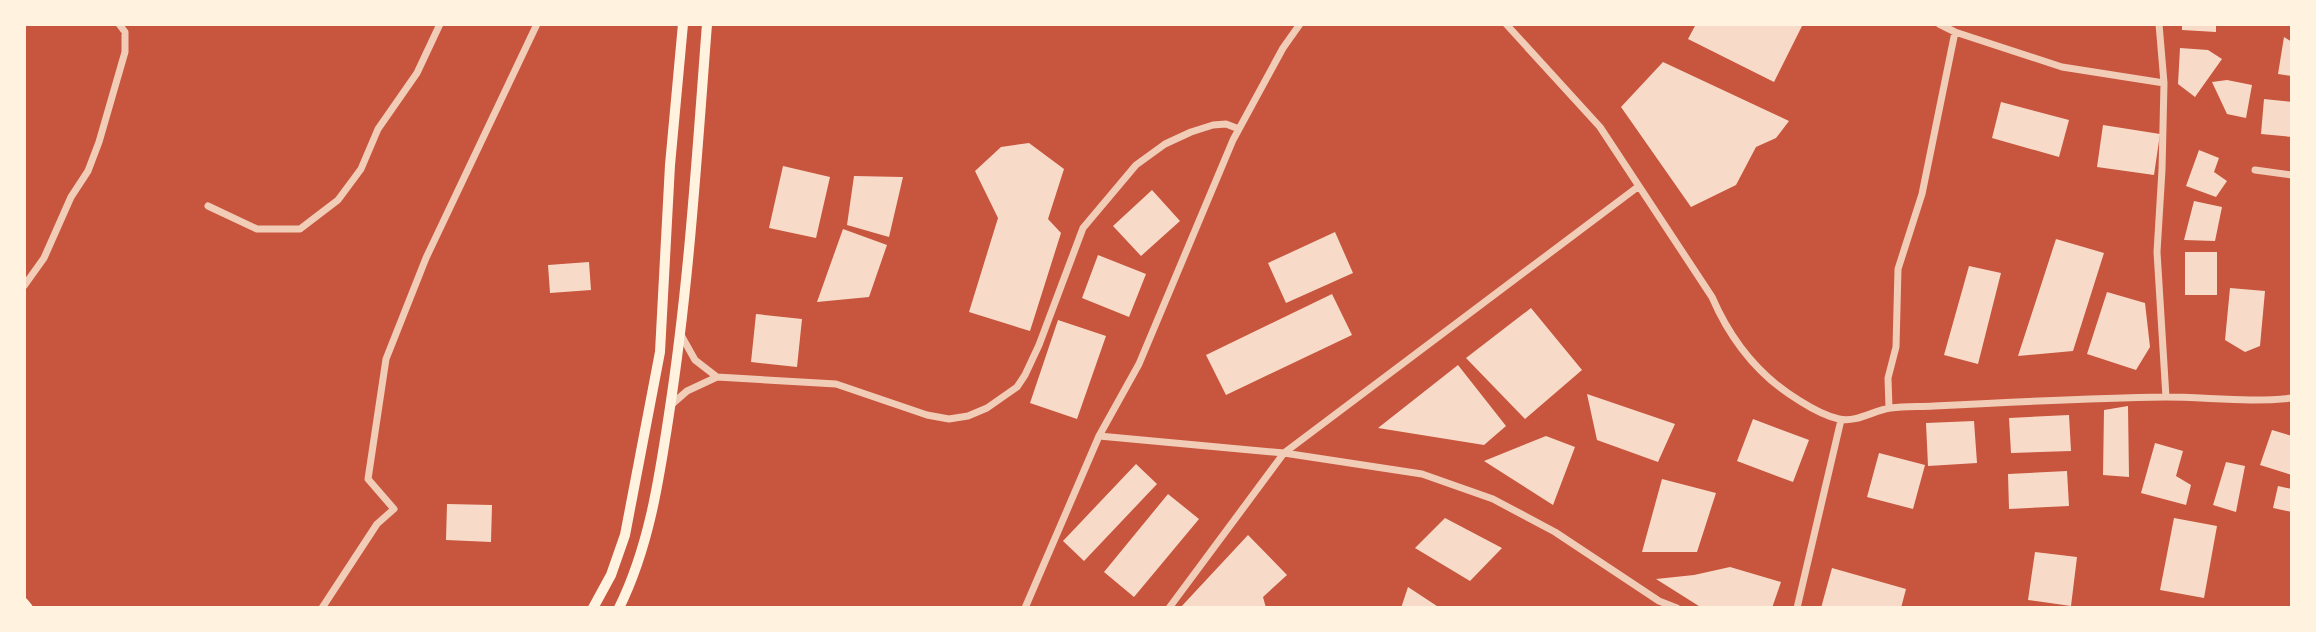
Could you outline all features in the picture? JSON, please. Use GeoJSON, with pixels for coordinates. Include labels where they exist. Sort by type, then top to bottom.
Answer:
{"type":"FeatureCollection","features":[{"type":"Feature","properties":{"kind":"main road"},"geometry":{"type":"LineString","coordinates":[[593,608],[611,575],[625,535],[660,352],[670,165],[683,24]]}},
{"type":"Feature","properties":{"kind":"main road"},"geometry":{"type":"LineString","coordinates":[[619,608],[633,580],[647,536],[681,335],[707,24]]}},
{"type":"Feature","properties":{"kind":"main road"},"geometry":{"type":"LineString","coordinates":[[24,603],[28,608]]}},
{"type":"Feature","properties":{"kind":"street"},"geometry":{"type":"LineString","coordinates":[[24,286],[44,258],[71,197],[88,171],[99,142],[125,52],[125,32],[119,24]]}},
{"type":"Feature","properties":{"kind":"street"},"geometry":{"type":"LineString","coordinates":[[208,206],[257,229],[300,229],[338,200],[361,169],[378,129],[417,73],[440,24]]}},
{"type":"Feature","properties":{"kind":"street"},"geometry":{"type":"LineString","coordinates":[[322,608],[377,524],[394,509],[368,479],[386,359],[426,258],[537,24]]}},
{"type":"Feature","properties":{"kind":"street"},"geometry":{"type":"LineString","coordinates":[[1025,608],[1099,436],[1139,364],[1239,129],[1283,48],[1300,24]]}},
{"type":"Feature","properties":{"kind":"street"},"geometry":{"type":"LineString","coordinates":[[1506,24],[1600,127],[1712,297],[1743,352],[1772,382],[1806,405],[1841,420],[1863,417],[1889,408],[2166,397],[2262,401],[2292,398]]}},
{"type":"Feature","properties":{"kind":"street"},"geometry":{"type":"LineString","coordinates":[[1939,24],[2062,67],[2164,83]]}},
{"type":"Feature","properties":{"kind":"street"},"geometry":{"type":"LineString","coordinates":[[2159,24],[2164,83],[2157,252],[2166,397]]}},
{"type":"Feature","properties":{"kind":"street"},"geometry":{"type":"LineString","coordinates":[[1889,408],[1888,378],[1896,347],[1898,269],[1922,194],[1955,32]]}},
{"type":"Feature","properties":{"kind":"street"},"geometry":{"type":"LineString","coordinates":[[670,406],[687,391],[717,377],[836,384],[927,415],[949,419],[968,416],[987,408],[1017,387],[1025,375],[1083,228],[1136,165],[1165,144],[1191,132],[1226,124],[1239,129]]}},
{"type":"Feature","properties":{"kind":"street"},"geometry":{"type":"LineString","coordinates":[[2255,170],[2292,175]]}},
{"type":"Feature","properties":{"kind":"street"},"geometry":{"type":"LineString","coordinates":[[1169,608],[1284,453],[1639,186]]}},
{"type":"Feature","properties":{"kind":"street"},"geometry":{"type":"LineString","coordinates":[[681,335],[695,360],[717,377]]}},
{"type":"Feature","properties":{"kind":"street"},"geometry":{"type":"LineString","coordinates":[[1797,608],[1841,420]]}},
{"type":"Feature","properties":{"kind":"street"},"geometry":{"type":"LineString","coordinates":[[1099,436],[1284,453],[1422,474],[1493,499],[1555,532],[1659,601],[1677,608]]}},
{"type":"Feature","properties":{"kind":"building"},"geometry":{"type":"Polygon","coordinates":[[[1696,24],[1803,24],[1774,82],[1688,39],[1696,24]]]}},
{"type":"Feature","properties":{"kind":"building"},"geometry":{"type":"Polygon","coordinates":[[[2182,24],[2216,24],[2216,32],[2182,30],[2182,24]]]}},
{"type":"Feature","properties":{"kind":"building"},"geometry":{"type":"Polygon","coordinates":[[[2284,37],[2292,42],[2292,76],[2278,74],[2284,37]]]}},
{"type":"Feature","properties":{"kind":"building"},"geometry":{"type":"Polygon","coordinates":[[[2180,48],[2208,50],[2222,59],[2195,97],[2178,84],[2180,48]]]}},
{"type":"Feature","properties":{"kind":"building"},"geometry":{"type":"Polygon","coordinates":[[[1663,62],[1789,121],[1776,138],[1756,147],[1736,185],[1691,207],[1621,107],[1663,62]]]}},
{"type":"Feature","properties":{"kind":"building"},"geometry":{"type":"Polygon","coordinates":[[[2227,80],[2252,85],[2246,118],[2227,114],[2212,82],[2227,80]]]}},
{"type":"Feature","properties":{"kind":"building"},"geometry":{"type":"Polygon","coordinates":[[[2264,99],[2292,102],[2292,137],[2261,134],[2264,99]]]}},
{"type":"Feature","properties":{"kind":"building"},"geometry":{"type":"Polygon","coordinates":[[[2001,102],[2069,120],[2059,157],[1992,138],[2001,102]]]}},
{"type":"Feature","properties":{"kind":"building"},"geometry":{"type":"Polygon","coordinates":[[[2103,125],[2160,134],[2154,175],[2097,167],[2103,125]]]}},
{"type":"Feature","properties":{"kind":"building"},"geometry":{"type":"Polygon","coordinates":[[[1029,143],[1064,169],[1048,219],[1061,233],[1030,331],[969,312],[998,218],[975,171],[1001,147],[1029,143]]]}},
{"type":"Feature","properties":{"kind":"building"},"geometry":{"type":"Polygon","coordinates":[[[2199,150],[2219,158],[2214,172],[2227,181],[2216,197],[2186,186],[2199,150]]]}},
{"type":"Feature","properties":{"kind":"building"},"geometry":{"type":"Polygon","coordinates":[[[783,166],[830,177],[816,238],[769,228],[783,166]]]}},
{"type":"Feature","properties":{"kind":"building"},"geometry":{"type":"Polygon","coordinates":[[[854,176],[903,177],[889,237],[847,225],[854,176]]]}},
{"type":"Feature","properties":{"kind":"building"},"geometry":{"type":"Polygon","coordinates":[[[1152,190],[1180,221],[1141,256],[1113,226],[1152,190]]]}},
{"type":"Feature","properties":{"kind":"building"},"geometry":{"type":"Polygon","coordinates":[[[2194,201],[2222,207],[2215,241],[2184,240],[2194,201]]]}},
{"type":"Feature","properties":{"kind":"building"},"geometry":{"type":"Polygon","coordinates":[[[843,229],[887,245],[869,297],[817,302],[843,229]]]}},
{"type":"Feature","properties":{"kind":"building"},"geometry":{"type":"Polygon","coordinates":[[[1335,232],[1353,273],[1286,303],[1268,263],[1335,232]]]}},
{"type":"Feature","properties":{"kind":"building"},"geometry":{"type":"Polygon","coordinates":[[[2056,239],[2104,253],[2073,351],[2018,356],[2056,239]]]}},
{"type":"Feature","properties":{"kind":"building"},"geometry":{"type":"Polygon","coordinates":[[[2185,252],[2217,252],[2217,295],[2185,295],[2185,252]]]}},
{"type":"Feature","properties":{"kind":"building"},"geometry":{"type":"Polygon","coordinates":[[[1098,255],[1146,274],[1129,317],[1082,298],[1098,255]]]}},
{"type":"Feature","properties":{"kind":"building"},"geometry":{"type":"Polygon","coordinates":[[[589,262],[591,290],[550,293],[548,265],[589,262]]]}},
{"type":"Feature","properties":{"kind":"building"},"geometry":{"type":"Polygon","coordinates":[[[1969,266],[2001,273],[1978,364],[1944,355],[1969,266]]]}},
{"type":"Feature","properties":{"kind":"building"},"geometry":{"type":"Polygon","coordinates":[[[2230,288],[2265,291],[2260,346],[2245,352],[2225,340],[2230,288]]]}},
{"type":"Feature","properties":{"kind":"building"},"geometry":{"type":"Polygon","coordinates":[[[2107,292],[2145,303],[2150,347],[2136,370],[2087,354],[2107,292]]]}},
{"type":"Feature","properties":{"kind":"building"},"geometry":{"type":"Polygon","coordinates":[[[1332,294],[1352,335],[1226,395],[1206,355],[1332,294]]]}},
{"type":"Feature","properties":{"kind":"building"},"geometry":{"type":"Polygon","coordinates":[[[1531,308],[1582,370],[1525,419],[1466,358],[1531,308]]]}},
{"type":"Feature","properties":{"kind":"building"},"geometry":{"type":"Polygon","coordinates":[[[756,314],[802,319],[797,367],[751,362],[756,314]]]}},
{"type":"Feature","properties":{"kind":"building"},"geometry":{"type":"Polygon","coordinates":[[[1058,320],[1106,336],[1077,419],[1030,403],[1058,320]]]}},
{"type":"Feature","properties":{"kind":"building"},"geometry":{"type":"Polygon","coordinates":[[[1458,365],[1506,426],[1484,445],[1378,428],[1458,365]]]}},
{"type":"Feature","properties":{"kind":"building"},"geometry":{"type":"Polygon","coordinates":[[[1587,394],[1675,424],[1658,462],[1597,440],[1587,394]]]}},
{"type":"Feature","properties":{"kind":"building"},"geometry":{"type":"Polygon","coordinates":[[[2128,406],[2129,477],[2103,475],[2104,410],[2128,406]]]}},
{"type":"Feature","properties":{"kind":"building"},"geometry":{"type":"Polygon","coordinates":[[[2069,415],[2071,451],[2011,453],[2009,418],[2069,415]]]}},
{"type":"Feature","properties":{"kind":"building"},"geometry":{"type":"Polygon","coordinates":[[[1753,419],[1809,440],[1793,482],[1737,461],[1753,419]]]}},
{"type":"Feature","properties":{"kind":"building"},"geometry":{"type":"Polygon","coordinates":[[[1974,421],[1977,463],[1928,466],[1926,423],[1974,421]]]}},
{"type":"Feature","properties":{"kind":"building"},"geometry":{"type":"Polygon","coordinates":[[[2272,430],[2292,436],[2292,475],[2260,465],[2272,430]]]}},
{"type":"Feature","properties":{"kind":"building"},"geometry":{"type":"Polygon","coordinates":[[[1546,436],[1575,447],[1553,505],[1484,461],[1546,436]]]}},
{"type":"Feature","properties":{"kind":"building"},"geometry":{"type":"Polygon","coordinates":[[[2155,443],[2183,451],[2176,476],[2191,485],[2186,505],[2141,493],[2155,443]]]}},
{"type":"Feature","properties":{"kind":"building"},"geometry":{"type":"Polygon","coordinates":[[[1879,453],[1925,465],[1913,509],[1867,497],[1879,453]]]}},
{"type":"Feature","properties":{"kind":"building"},"geometry":{"type":"Polygon","coordinates":[[[2226,462],[2245,466],[2236,512],[2213,505],[2226,462]]]}},
{"type":"Feature","properties":{"kind":"building"},"geometry":{"type":"Polygon","coordinates":[[[1136,464],[1157,484],[1084,561],[1063,541],[1136,464]]]}},
{"type":"Feature","properties":{"kind":"building"},"geometry":{"type":"Polygon","coordinates":[[[2067,471],[2069,506],[2009,509],[2008,474],[2067,471]]]}},
{"type":"Feature","properties":{"kind":"building"},"geometry":{"type":"Polygon","coordinates":[[[1662,479],[1716,493],[1697,552],[1642,552],[1662,479]]]}},
{"type":"Feature","properties":{"kind":"building"},"geometry":{"type":"Polygon","coordinates":[[[2278,486],[2292,489],[2292,512],[2273,508],[2278,486]]]}},
{"type":"Feature","properties":{"kind":"building"},"geometry":{"type":"Polygon","coordinates":[[[1168,494],[1199,519],[1134,597],[1104,572],[1168,494]]]}},
{"type":"Feature","properties":{"kind":"building"},"geometry":{"type":"Polygon","coordinates":[[[447,504],[492,505],[491,542],[446,540],[447,504]]]}},
{"type":"Feature","properties":{"kind":"building"},"geometry":{"type":"Polygon","coordinates":[[[1445,518],[1502,548],[1470,581],[1415,548],[1445,518]]]}},
{"type":"Feature","properties":{"kind":"building"},"geometry":{"type":"Polygon","coordinates":[[[2174,518],[2217,526],[2204,598],[2160,590],[2174,518]]]}},
{"type":"Feature","properties":{"kind":"building"},"geometry":{"type":"Polygon","coordinates":[[[1248,535],[1287,575],[1263,597],[1266,608],[1180,608],[1248,535]]]}},
{"type":"Feature","properties":{"kind":"building"},"geometry":{"type":"Polygon","coordinates":[[[2035,552],[2077,557],[2071,606],[2028,600],[2035,552]]]}},
{"type":"Feature","properties":{"kind":"building"},"geometry":{"type":"Polygon","coordinates":[[[1730,567],[1781,582],[1772,608],[1702,608],[1656,579],[1694,575],[1730,567]]]}},
{"type":"Feature","properties":{"kind":"building"},"geometry":{"type":"Polygon","coordinates":[[[1832,568],[1906,589],[1901,608],[1821,608],[1832,568]]]}},
{"type":"Feature","properties":{"kind":"building"},"geometry":{"type":"Polygon","coordinates":[[[1408,587],[1440,608],[1401,608],[1408,587]]]}}]}
